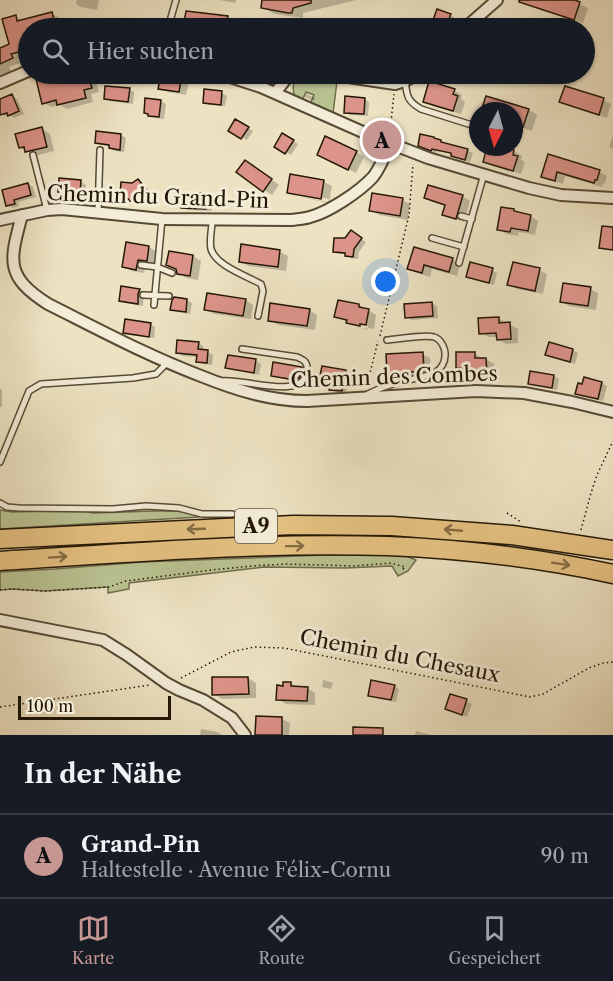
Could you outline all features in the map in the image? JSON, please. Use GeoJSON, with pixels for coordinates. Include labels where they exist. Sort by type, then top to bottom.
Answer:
{"type":"FeatureCollection","features":[{"type":"Feature","properties":{"kind":"highway","name":"A9"},"geometry":{"type":"LineString","coordinates":[[0,539],[294,525],[392,526],[512,535],[613,550]]}},
{"type":"Feature","properties":{"kind":"highway","name":"A9"},"geometry":{"type":"LineString","coordinates":[[0,561],[294,546],[389,546],[508,556],[613,574]]}},
{"type":"Feature","properties":{"kind":"street"},"geometry":{"type":"LineString","coordinates":[[476,18],[497,0]]}},
{"type":"Feature","properties":{"kind":"street"},"geometry":{"type":"LineString","coordinates":[[0,83],[18,75]]}},
{"type":"Feature","properties":{"kind":"street"},"geometry":{"type":"LineString","coordinates":[[249,84],[428,158],[529,188],[561,195],[613,198]]}},
{"type":"Feature","properties":{"kind":"street"},"geometry":{"type":"LineString","coordinates":[[275,93],[282,84]]}},
{"type":"Feature","properties":{"kind":"street","name":"Chemin du Grand-Pin"},"geometry":{"type":"LineString","coordinates":[[0,220],[62,209],[162,219],[291,220],[311,217],[351,195],[372,177],[380,166],[390,141]]}},
{"type":"Feature","properties":{"kind":"street","name":"Chemin des Combes"},"geometry":{"type":"LineString","coordinates":[[22,215],[12,262],[18,279],[33,295],[168,363],[216,382],[287,401],[307,401],[362,394],[476,391],[524,393],[613,412]]}},
{"type":"Feature","properties":{"kind":"street"},"geometry":{"type":"LineString","coordinates":[[0,620],[103,640],[166,683],[203,700],[232,718],[245,735]]}},
{"type":"Feature","properties":{"kind":"lane"},"geometry":{"type":"LineString","coordinates":[[171,18],[176,0]]}},
{"type":"Feature","properties":{"kind":"lane"},"geometry":{"type":"LineString","coordinates":[[405,84],[407,96],[413,105],[469,124]]}},
{"type":"Feature","properties":{"kind":"lane"},"geometry":{"type":"LineString","coordinates":[[98,213],[100,150]]}},
{"type":"Feature","properties":{"kind":"lane"},"geometry":{"type":"LineString","coordinates":[[33,155],[47,210]]}},
{"type":"Feature","properties":{"kind":"lane"},"geometry":{"type":"LineString","coordinates":[[459,263],[484,174]]}},
{"type":"Feature","properties":{"kind":"lane"},"geometry":{"type":"LineString","coordinates":[[461,216],[472,219]]}},
{"type":"Feature","properties":{"kind":"lane"},"geometry":{"type":"LineString","coordinates":[[154,305],[162,219]]}},
{"type":"Feature","properties":{"kind":"lane"},"geometry":{"type":"LineString","coordinates":[[212,220],[211,248],[214,256],[220,263],[261,284],[263,291],[258,316]]}},
{"type":"Feature","properties":{"kind":"lane"},"geometry":{"type":"LineString","coordinates":[[432,238],[464,247]]}},
{"type":"Feature","properties":{"kind":"lane"},"geometry":{"type":"LineString","coordinates":[[141,265],[157,267],[172,273]]}},
{"type":"Feature","properties":{"kind":"lane"},"geometry":{"type":"LineString","coordinates":[[143,295],[169,296]]}},
{"type":"Feature","properties":{"kind":"lane"},"geometry":{"type":"LineString","coordinates":[[362,394],[437,371],[446,356],[441,341],[434,337],[387,340]]}},
{"type":"Feature","properties":{"kind":"lane"},"geometry":{"type":"LineString","coordinates":[[216,382],[230,380],[289,387],[296,386],[305,380],[307,364],[304,360],[242,349]]}},
{"type":"Feature","properties":{"kind":"lane"},"geometry":{"type":"LineString","coordinates":[[0,462],[29,391],[41,384],[133,378],[156,374],[168,363]]}},
{"type":"Feature","properties":{"kind":"lane"},"geometry":{"type":"LineString","coordinates":[[0,503],[7,507],[19,508],[113,509],[146,506],[179,508],[202,514],[232,514]]}},
{"type":"Feature","properties":{"kind":"path"},"geometry":{"type":"LineString","coordinates":[[390,141],[394,91]]}},
{"type":"Feature","properties":{"kind":"path"},"geometry":{"type":"LineString","coordinates":[[362,394],[367,386],[409,215],[413,160]]}},
{"type":"Feature","properties":{"kind":"path"},"geometry":{"type":"LineString","coordinates":[[580,534],[597,476],[613,441]]}},
{"type":"Feature","properties":{"kind":"path"},"geometry":{"type":"LineString","coordinates":[[0,590],[45,591],[109,587],[126,581],[178,574],[274,565],[354,566],[392,563],[405,567],[402,570]]}},
{"type":"Feature","properties":{"kind":"path","name":"Chemin du Chesaux"},"geometry":{"type":"LineString","coordinates":[[0,707],[166,683],[181,679],[231,652],[254,647],[284,648],[530,696],[543,694],[589,668],[613,662]]}},
{"type":"Feature","properties":{"kind":"green space"},"geometry":{"type":"Polygon","coordinates":[[[294,84],[337,84],[333,114],[310,104],[314,95],[306,92],[302,101],[295,97],[294,84]]]}},
{"type":"Feature","properties":{"kind":"green space"},"geometry":{"type":"Polygon","coordinates":[[[0,510],[12,512],[80,510],[93,513],[176,511],[201,515],[199,517],[0,529],[0,510]]]}},
{"type":"Feature","properties":{"kind":"green space"},"geometry":{"type":"Polygon","coordinates":[[[325,555],[404,555],[416,560],[408,571],[398,576],[392,566],[264,567],[129,583],[129,589],[108,593],[108,587],[45,591],[0,590],[0,572],[142,562],[325,555]]]}},
{"type":"Feature","properties":{"kind":"building"},"geometry":{"type":"Polygon","coordinates":[[[262,0],[311,0],[311,3],[293,8],[292,13],[288,13],[261,8],[262,0]]]}},
{"type":"Feature","properties":{"kind":"building"},"geometry":{"type":"Polygon","coordinates":[[[519,0],[575,0],[580,2],[575,18],[568,18],[519,2],[519,0]]]}},
{"type":"Feature","properties":{"kind":"building"},"geometry":{"type":"Polygon","coordinates":[[[437,9],[451,14],[449,18],[434,18],[437,9]]]}},
{"type":"Feature","properties":{"kind":"building"},"geometry":{"type":"Polygon","coordinates":[[[186,11],[228,16],[228,18],[185,18],[186,11]]]}},
{"type":"Feature","properties":{"kind":"building"},"geometry":{"type":"Polygon","coordinates":[[[52,12],[54,18],[29,18],[52,12]]]}},
{"type":"Feature","properties":{"kind":"building"},"geometry":{"type":"Polygon","coordinates":[[[16,15],[18,52],[11,54],[13,58],[0,64],[0,48],[9,44],[2,19],[16,15]]]}},
{"type":"Feature","properties":{"kind":"building"},"geometry":{"type":"Polygon","coordinates":[[[37,84],[91,84],[92,88],[84,90],[86,98],[57,105],[56,100],[42,104],[37,84]]]}},
{"type":"Feature","properties":{"kind":"building"},"geometry":{"type":"Polygon","coordinates":[[[159,84],[180,84],[179,92],[158,89],[159,84]]]}},
{"type":"Feature","properties":{"kind":"building"},"geometry":{"type":"Polygon","coordinates":[[[428,84],[439,84],[455,89],[453,94],[458,96],[453,111],[423,102],[428,84]]]}},
{"type":"Feature","properties":{"kind":"building"},"geometry":{"type":"Polygon","coordinates":[[[105,86],[130,88],[128,102],[104,99],[105,86]]]}},
{"type":"Feature","properties":{"kind":"building"},"geometry":{"type":"Polygon","coordinates":[[[565,86],[604,98],[599,115],[559,102],[565,86]]]}},
{"type":"Feature","properties":{"kind":"building"},"geometry":{"type":"Polygon","coordinates":[[[204,89],[222,91],[221,105],[203,103],[204,89]]]}},
{"type":"Feature","properties":{"kind":"building"},"geometry":{"type":"Polygon","coordinates":[[[12,94],[19,111],[8,116],[7,113],[0,115],[0,99],[12,94]]]}},
{"type":"Feature","properties":{"kind":"building"},"geometry":{"type":"Polygon","coordinates":[[[345,96],[365,98],[364,114],[344,113],[345,96]]]}},
{"type":"Feature","properties":{"kind":"building"},"geometry":{"type":"Polygon","coordinates":[[[486,96],[506,102],[484,102],[486,96]]]}},
{"type":"Feature","properties":{"kind":"building"},"geometry":{"type":"Polygon","coordinates":[[[145,98],[161,100],[159,117],[148,116],[144,113],[145,98]]]}},
{"type":"Feature","properties":{"kind":"building"},"geometry":{"type":"Polygon","coordinates":[[[523,107],[529,109],[523,127],[523,107]]]}},
{"type":"Feature","properties":{"kind":"building"},"geometry":{"type":"Polygon","coordinates":[[[235,119],[249,127],[241,139],[228,131],[235,119]]]}},
{"type":"Feature","properties":{"kind":"building"},"geometry":{"type":"Polygon","coordinates":[[[42,127],[47,147],[25,152],[24,147],[19,148],[15,134],[42,127]]]}},
{"type":"Feature","properties":{"kind":"building"},"geometry":{"type":"Polygon","coordinates":[[[96,131],[121,134],[120,150],[109,148],[109,145],[95,143],[96,131]]]}},
{"type":"Feature","properties":{"kind":"building"},"geometry":{"type":"Polygon","coordinates":[[[282,133],[294,140],[285,154],[274,147],[282,133]]]}},
{"type":"Feature","properties":{"kind":"building"},"geometry":{"type":"Polygon","coordinates":[[[420,134],[468,149],[465,160],[451,156],[451,153],[432,149],[431,151],[418,146],[420,134]]]}},
{"type":"Feature","properties":{"kind":"building"},"geometry":{"type":"Polygon","coordinates":[[[325,136],[357,151],[348,170],[317,155],[325,136]]]}},
{"type":"Feature","properties":{"kind":"building"},"geometry":{"type":"Polygon","coordinates":[[[548,154],[600,170],[597,180],[594,183],[557,172],[555,181],[541,177],[548,154]]]}},
{"type":"Feature","properties":{"kind":"building"},"geometry":{"type":"Polygon","coordinates":[[[485,156],[518,156],[513,171],[483,162],[485,156]]]}},
{"type":"Feature","properties":{"kind":"building"},"geometry":{"type":"Polygon","coordinates":[[[245,160],[272,179],[263,192],[236,172],[245,160]]]}},
{"type":"Feature","properties":{"kind":"building"},"geometry":{"type":"Polygon","coordinates":[[[290,174],[324,180],[321,199],[287,193],[290,174]]]}},
{"type":"Feature","properties":{"kind":"building"},"geometry":{"type":"Polygon","coordinates":[[[59,178],[81,180],[80,194],[58,192],[59,178]]]}},
{"type":"Feature","properties":{"kind":"building"},"geometry":{"type":"Polygon","coordinates":[[[138,179],[150,194],[145,197],[145,203],[130,201],[120,194],[121,182],[132,183],[138,179]]]}},
{"type":"Feature","properties":{"kind":"building"},"geometry":{"type":"Polygon","coordinates":[[[28,183],[31,195],[14,200],[15,204],[6,206],[2,190],[28,183]]]}},
{"type":"Feature","properties":{"kind":"building"},"geometry":{"type":"Polygon","coordinates":[[[428,185],[463,195],[456,219],[442,215],[445,205],[424,198],[428,185]]]}},
{"type":"Feature","properties":{"kind":"building"},"geometry":{"type":"Polygon","coordinates":[[[181,193],[206,193],[210,201],[206,209],[181,208],[175,200],[181,193]]]}},
{"type":"Feature","properties":{"kind":"building"},"geometry":{"type":"Polygon","coordinates":[[[372,193],[403,198],[400,216],[369,211],[372,193]]]}},
{"type":"Feature","properties":{"kind":"building"},"geometry":{"type":"Polygon","coordinates":[[[501,207],[531,215],[528,231],[511,228],[510,232],[497,230],[501,207]]]}},
{"type":"Feature","properties":{"kind":"building"},"geometry":{"type":"Polygon","coordinates":[[[602,226],[613,227],[613,250],[599,248],[602,226]]]}},
{"type":"Feature","properties":{"kind":"building"},"geometry":{"type":"Polygon","coordinates":[[[351,230],[362,238],[354,249],[353,257],[345,256],[345,253],[333,252],[334,238],[345,238],[351,230]]]}},
{"type":"Feature","properties":{"kind":"building"},"geometry":{"type":"Polygon","coordinates":[[[126,242],[149,246],[147,261],[138,260],[136,270],[122,267],[126,242]]]}},
{"type":"Feature","properties":{"kind":"building"},"geometry":{"type":"Polygon","coordinates":[[[241,244],[280,250],[278,267],[239,262],[241,244]]]}},
{"type":"Feature","properties":{"kind":"building"},"geometry":{"type":"Polygon","coordinates":[[[414,247],[453,258],[449,272],[424,265],[422,273],[407,269],[414,247]]]}},
{"type":"Feature","properties":{"kind":"building"},"geometry":{"type":"Polygon","coordinates":[[[169,251],[193,255],[190,276],[177,274],[176,269],[166,265],[169,251]]]}},
{"type":"Feature","properties":{"kind":"building"},"geometry":{"type":"Polygon","coordinates":[[[470,262],[493,268],[489,283],[466,277],[470,262]]]}},
{"type":"Feature","properties":{"kind":"building"},"geometry":{"type":"Polygon","coordinates":[[[513,262],[540,268],[535,291],[507,285],[513,262]]]}},
{"type":"Feature","properties":{"kind":"building"},"geometry":{"type":"Polygon","coordinates":[[[563,283],[591,287],[588,306],[560,302],[563,283]]]}},
{"type":"Feature","properties":{"kind":"building"},"geometry":{"type":"Polygon","coordinates":[[[121,286],[140,289],[138,304],[119,301],[121,286]]]}},
{"type":"Feature","properties":{"kind":"building"},"geometry":{"type":"Polygon","coordinates":[[[207,293],[246,299],[243,316],[204,310],[207,293]]]}},
{"type":"Feature","properties":{"kind":"building"},"geometry":{"type":"Polygon","coordinates":[[[174,297],[187,299],[186,312],[170,310],[174,297]]]}},
{"type":"Feature","properties":{"kind":"building"},"geometry":{"type":"Polygon","coordinates":[[[338,300],[359,304],[359,307],[369,309],[366,325],[346,323],[347,320],[334,317],[338,300]]]}},
{"type":"Feature","properties":{"kind":"building"},"geometry":{"type":"Polygon","coordinates":[[[432,302],[433,316],[405,318],[404,304],[432,302]]]}},
{"type":"Feature","properties":{"kind":"building"},"geometry":{"type":"Polygon","coordinates":[[[270,303],[310,309],[307,326],[268,321],[270,303]]]}},
{"type":"Feature","properties":{"kind":"building"},"geometry":{"type":"Polygon","coordinates":[[[499,317],[499,323],[510,322],[511,339],[497,340],[496,333],[479,334],[478,318],[499,317]]]}},
{"type":"Feature","properties":{"kind":"building"},"geometry":{"type":"Polygon","coordinates":[[[125,319],[151,323],[149,337],[123,333],[125,319]]]}},
{"type":"Feature","properties":{"kind":"building"},"geometry":{"type":"Polygon","coordinates":[[[177,340],[199,342],[198,349],[208,350],[207,363],[196,362],[197,355],[176,353],[177,340]]]}},
{"type":"Feature","properties":{"kind":"building"},"geometry":{"type":"Polygon","coordinates":[[[549,342],[573,349],[570,362],[545,355],[549,342]]]}},
{"type":"Feature","properties":{"kind":"building"},"geometry":{"type":"Polygon","coordinates":[[[423,352],[424,371],[387,374],[386,354],[423,352]]]}},
{"type":"Feature","properties":{"kind":"building"},"geometry":{"type":"Polygon","coordinates":[[[456,352],[475,352],[475,358],[486,358],[487,374],[473,374],[473,368],[456,368],[456,352]]]}},
{"type":"Feature","properties":{"kind":"building"},"geometry":{"type":"Polygon","coordinates":[[[228,355],[256,359],[254,373],[225,368],[228,355]]]}},
{"type":"Feature","properties":{"kind":"building"},"geometry":{"type":"Polygon","coordinates":[[[273,362],[302,367],[300,377],[295,380],[271,376],[273,362]]]}},
{"type":"Feature","properties":{"kind":"building"},"geometry":{"type":"Polygon","coordinates":[[[322,366],[346,370],[342,391],[329,390],[331,382],[319,380],[322,366]]]}},
{"type":"Feature","properties":{"kind":"building"},"geometry":{"type":"Polygon","coordinates":[[[530,371],[554,375],[552,388],[528,384],[530,371]]]}},
{"type":"Feature","properties":{"kind":"building"},"geometry":{"type":"Polygon","coordinates":[[[584,377],[602,382],[598,399],[575,394],[578,383],[582,384],[584,377]]]}},
{"type":"Feature","properties":{"kind":"building"},"geometry":{"type":"Polygon","coordinates":[[[212,677],[248,677],[249,694],[212,695],[212,677]]]}},
{"type":"Feature","properties":{"kind":"building"},"geometry":{"type":"Polygon","coordinates":[[[371,680],[395,685],[391,700],[368,696],[371,680]]]}},
{"type":"Feature","properties":{"kind":"building"},"geometry":{"type":"Polygon","coordinates":[[[283,682],[291,682],[291,686],[308,687],[307,701],[276,700],[277,685],[283,686],[283,682]]]}},
{"type":"Feature","properties":{"kind":"building"},"geometry":{"type":"Polygon","coordinates":[[[450,694],[467,699],[462,715],[445,709],[450,694]]]}},
{"type":"Feature","properties":{"kind":"building"},"geometry":{"type":"Polygon","coordinates":[[[256,716],[282,717],[282,735],[255,735],[256,716]]]}},
{"type":"Feature","properties":{"kind":"building"},"geometry":{"type":"Polygon","coordinates":[[[353,727],[383,728],[383,735],[353,735],[353,727]]]}},
{"type":"Feature","properties":{"kind":"place","name":"Grand-Pin"},"geometry":{"type":"Point","coordinates":[382,140]}}]}
